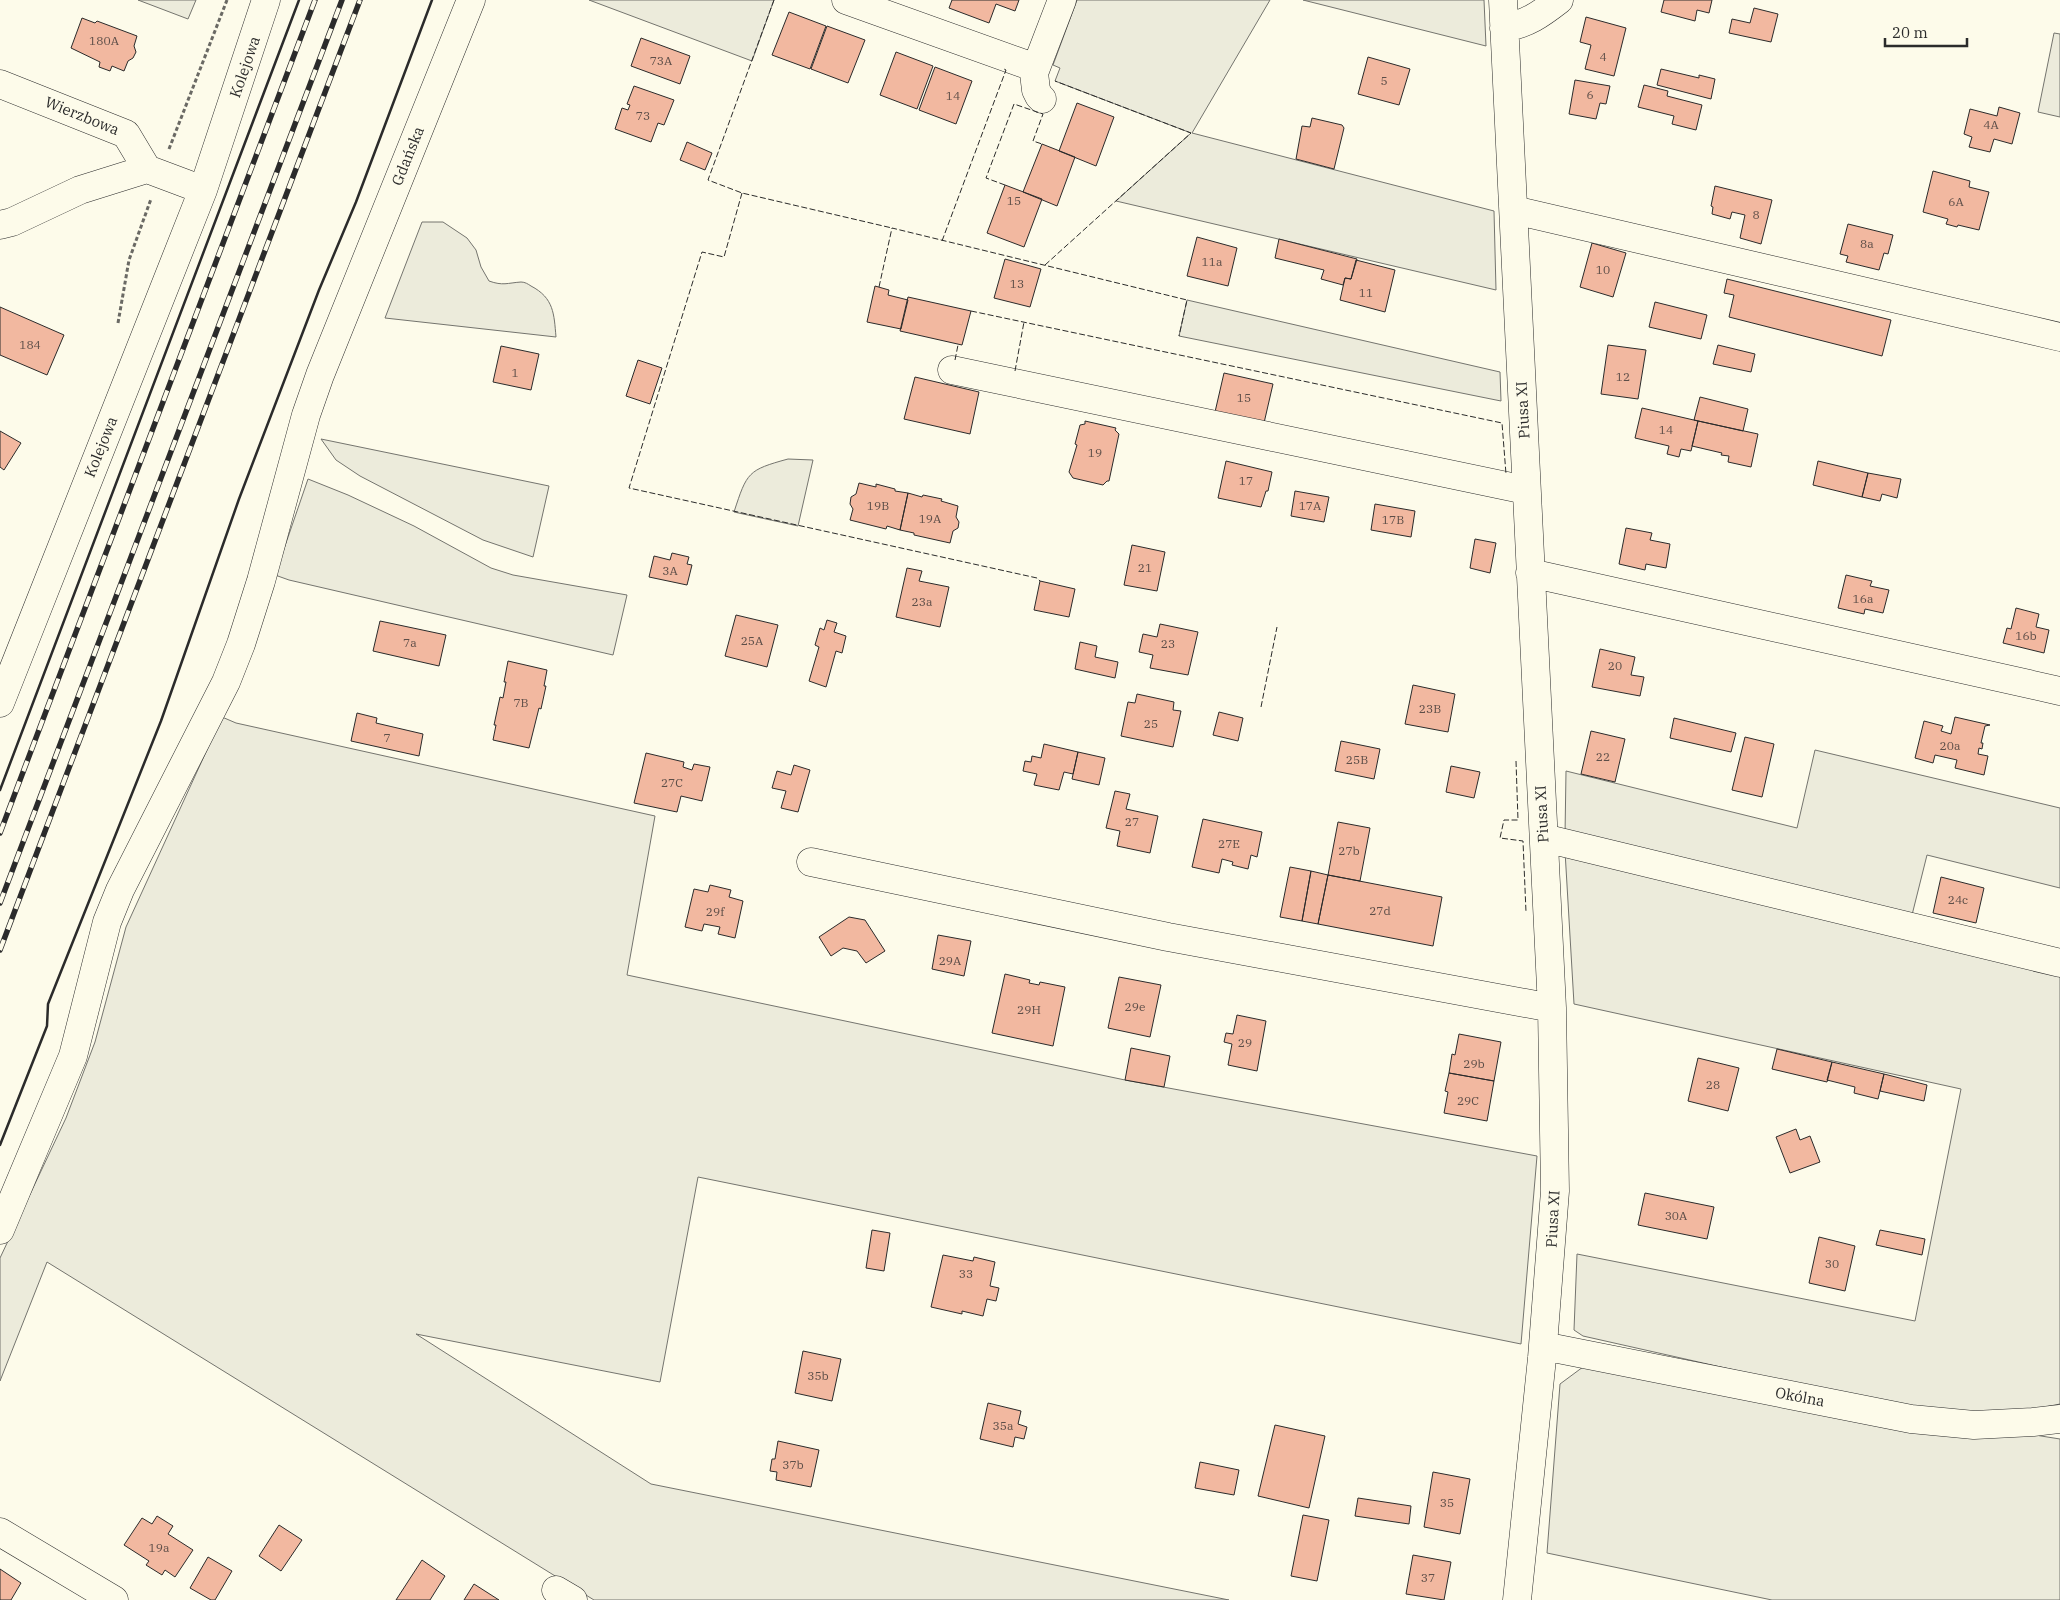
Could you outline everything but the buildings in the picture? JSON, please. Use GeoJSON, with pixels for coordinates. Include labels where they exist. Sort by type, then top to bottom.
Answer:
{"type":"FeatureCollection","features":[{"type":"Feature","properties":{"kind":"street","name":"Kolejowa"},"geometry":{"type":"LineString","coordinates":[[0,703],[203,190],[266,0]]}},
{"type":"Feature","properties":{"kind":"street","name":"Gdańska"},"geometry":{"type":"LineString","coordinates":[[0,1230],[73,1056],[106,922],[120,890],[226,682],[241,644],[261,582],[306,415],[344,312],[471,0]]}},
{"type":"Feature","properties":{"kind":"street"},"geometry":{"type":"LineString","coordinates":[[846,0],[1036,68]]}},
{"type":"Feature","properties":{"kind":"street"},"geometry":{"type":"LineString","coordinates":[[1042,99],[1038,96],[1034,73],[1062,0]]}},
{"type":"Feature","properties":{"kind":"street","name":"Piusa XI"},"geometry":{"type":"LineString","coordinates":[[1503,0],[1551,998],[1555,1191],[1543,1346],[1517,1600]]}},
{"type":"Feature","properties":{"kind":"street"},"geometry":{"type":"LineString","coordinates":[[1504,28],[1520,25],[1537,17],[1559,0]]}},
{"type":"Feature","properties":{"kind":"street","name":"Wierzbowa"},"geometry":{"type":"LineString","coordinates":[[0,84],[126,134],[147,169]]}},
{"type":"Feature","properties":{"kind":"street"},"geometry":{"type":"LineString","coordinates":[[0,225],[12,222],[80,190],[147,169],[203,190]]}},
{"type":"Feature","properties":{"kind":"street"},"geometry":{"type":"LineString","coordinates":[[1514,210],[2060,338]]}},
{"type":"Feature","properties":{"kind":"street"},"geometry":{"type":"LineString","coordinates":[[952,370],[1526,490]]}},
{"type":"Feature","properties":{"kind":"street"},"geometry":{"type":"LineString","coordinates":[[1530,573],[2060,691]]}},
{"type":"Feature","properties":{"kind":"street"},"geometry":{"type":"LineString","coordinates":[[1544,838],[2060,963]]}},
{"type":"Feature","properties":{"kind":"street"},"geometry":{"type":"LineString","coordinates":[[864,860],[1035,896],[1551,998]]}},
{"type":"Feature","properties":{"kind":"street"},"geometry":{"type":"LineString","coordinates":[[811,862],[1168,937],[1551,998]]}},
{"type":"Feature","properties":{"kind":"street","name":"Okólna"},"geometry":{"type":"LineString","coordinates":[[1543,1346],[1911,1419],[1974,1425],[2060,1419]]}},
{"type":"Feature","properties":{"kind":"street"},"geometry":{"type":"LineString","coordinates":[[0,1532],[114,1600]]}},
{"type":"Feature","properties":{"kind":"path"},"geometry":{"type":"LineString","coordinates":[[169,150],[227,0]]}},
{"type":"Feature","properties":{"kind":"path"},"geometry":{"type":"LineString","coordinates":[[117,330],[129,260],[152,196]]}},
{"type":"Feature","properties":{"kind":"shaded area"},"geometry":{"type":"Polygon","coordinates":[[[138,0],[196,0],[188,19],[138,0]]]}},
{"type":"Feature","properties":{"kind":"shaded area"},"geometry":{"type":"Polygon","coordinates":[[[589,0],[774,0],[752,61],[589,0]]]}},
{"type":"Feature","properties":{"kind":"shaded area"},"geometry":{"type":"Polygon","coordinates":[[[1077,0],[1270,0],[1192,133],[1494,211],[1496,290],[1116,201],[1191,133],[1055,81],[1060,68],[1053,65],[1077,0]]]}},
{"type":"Feature","properties":{"kind":"shaded area"},"geometry":{"type":"Polygon","coordinates":[[[1303,0],[1484,0],[1486,46],[1303,0]]]}},
{"type":"Feature","properties":{"kind":"shaded area"},"geometry":{"type":"Polygon","coordinates":[[[2054,33],[2060,34],[2060,117],[2038,112],[2054,33]]]}},
{"type":"Feature","properties":{"kind":"shaded area"},"geometry":{"type":"Polygon","coordinates":[[[422,222],[443,222],[467,238],[476,250],[481,267],[489,281],[502,284],[524,282],[539,291],[551,307],[556,337],[385,318],[422,222]]]}},
{"type":"Feature","properties":{"kind":"shaded area"},"geometry":{"type":"Polygon","coordinates":[[[1187,300],[1500,372],[1501,401],[1179,336],[1187,300]]]}},
{"type":"Feature","properties":{"kind":"shaded area"},"geometry":{"type":"Polygon","coordinates":[[[321,439],[549,486],[533,557],[483,540],[360,476],[336,460],[321,439]]]}},
{"type":"Feature","properties":{"kind":"shaded area"},"geometry":{"type":"Polygon","coordinates":[[[788,459],[813,460],[798,526],[734,512],[742,488],[751,475],[765,466],[788,459]]]}},
{"type":"Feature","properties":{"kind":"shaded area"},"geometry":{"type":"Polygon","coordinates":[[[308,479],[348,495],[414,526],[491,568],[513,575],[627,595],[613,655],[289,580],[275,575],[308,479]]]}},
{"type":"Feature","properties":{"kind":"shaded area"},"geometry":{"type":"Polygon","coordinates":[[[222,717],[236,723],[655,816],[627,975],[1125,1080],[1537,1156],[1521,1344],[698,1177],[660,1382],[416,1334],[651,1484],[1229,1600],[594,1600],[47,1262],[0,1381],[0,1258],[66,1118],[95,1042],[126,927],[222,717]]]}},
{"type":"Feature","properties":{"kind":"shaded area"},"geometry":{"type":"Polygon","coordinates":[[[1815,750],[2060,808],[2060,888],[1927,855],[1911,919],[1565,835],[1566,771],[1797,828],[1815,750]]]}},
{"type":"Feature","properties":{"kind":"shaded area"},"geometry":{"type":"Polygon","coordinates":[[[1565,851],[2060,971],[2060,1404],[1989,1413],[1920,1409],[1887,1404],[1583,1336],[1574,1330],[1577,1254],[1915,1321],[1961,1089],[1574,1004],[1565,851]]]}},
{"type":"Feature","properties":{"kind":"shaded area"},"geometry":{"type":"Polygon","coordinates":[[[1587,1364],[2060,1439],[2060,1600],[1772,1600],[1547,1553],[1560,1384],[1587,1364]]]}},
{"type":"Feature","properties":{"kind":"railway"},"geometry":{"type":"LineString","coordinates":[[0,833],[315,0]]}},
{"type":"Feature","properties":{"kind":"railway"},"geometry":{"type":"LineString","coordinates":[[0,903],[342,0]]}},
{"type":"Feature","properties":{"kind":"railway"},"geometry":{"type":"LineString","coordinates":[[0,950],[360,0]]}},
{"type":"Feature","properties":{"kind":"fence"},"geometry":{"type":"LineString","coordinates":[[774,0],[708,180],[742,193],[892,228]]}},
{"type":"Feature","properties":{"kind":"fence"},"geometry":{"type":"LineString","coordinates":[[942,241],[1006,70],[1004,69]]}},
{"type":"Feature","properties":{"kind":"fence"},"geometry":{"type":"LineString","coordinates":[[1045,265],[1191,133],[1055,81]]}},
{"type":"Feature","properties":{"kind":"fence"},"geometry":{"type":"LineString","coordinates":[[1005,185],[986,178],[1014,104],[1043,114],[1033,141],[1042,144]]}},
{"type":"Feature","properties":{"kind":"fence"},"geometry":{"type":"LineString","coordinates":[[742,193],[724,257],[702,252],[629,488],[1037,578],[1040,581]]}},
{"type":"Feature","properties":{"kind":"fence"},"geometry":{"type":"LineString","coordinates":[[879,287],[892,228],[1187,300],[1179,336]]}},
{"type":"Feature","properties":{"kind":"fence"},"geometry":{"type":"LineString","coordinates":[[971,311],[1502,423],[1506,474]]}},
{"type":"Feature","properties":{"kind":"fence"},"geometry":{"type":"LineString","coordinates":[[1015,371],[1024,322]]}},
{"type":"Feature","properties":{"kind":"fence"},"geometry":{"type":"LineString","coordinates":[[955,360],[958,345]]}},
{"type":"Feature","properties":{"kind":"fence"},"geometry":{"type":"LineString","coordinates":[[1261,707],[1277,627]]}},
{"type":"Feature","properties":{"kind":"fence"},"geometry":{"type":"LineString","coordinates":[[1516,761],[1518,820],[1504,820],[1500,838],[1523,841],[1526,912]]}},
{"type":"Feature","properties":{"kind":"wall"},"geometry":{"type":"LineString","coordinates":[[0,790],[299,0]]}},
{"type":"Feature","properties":{"kind":"wall"},"geometry":{"type":"LineString","coordinates":[[0,1145],[47,1026],[48,1004],[161,721],[239,499],[319,290],[356,202],[432,0]]}}]}
